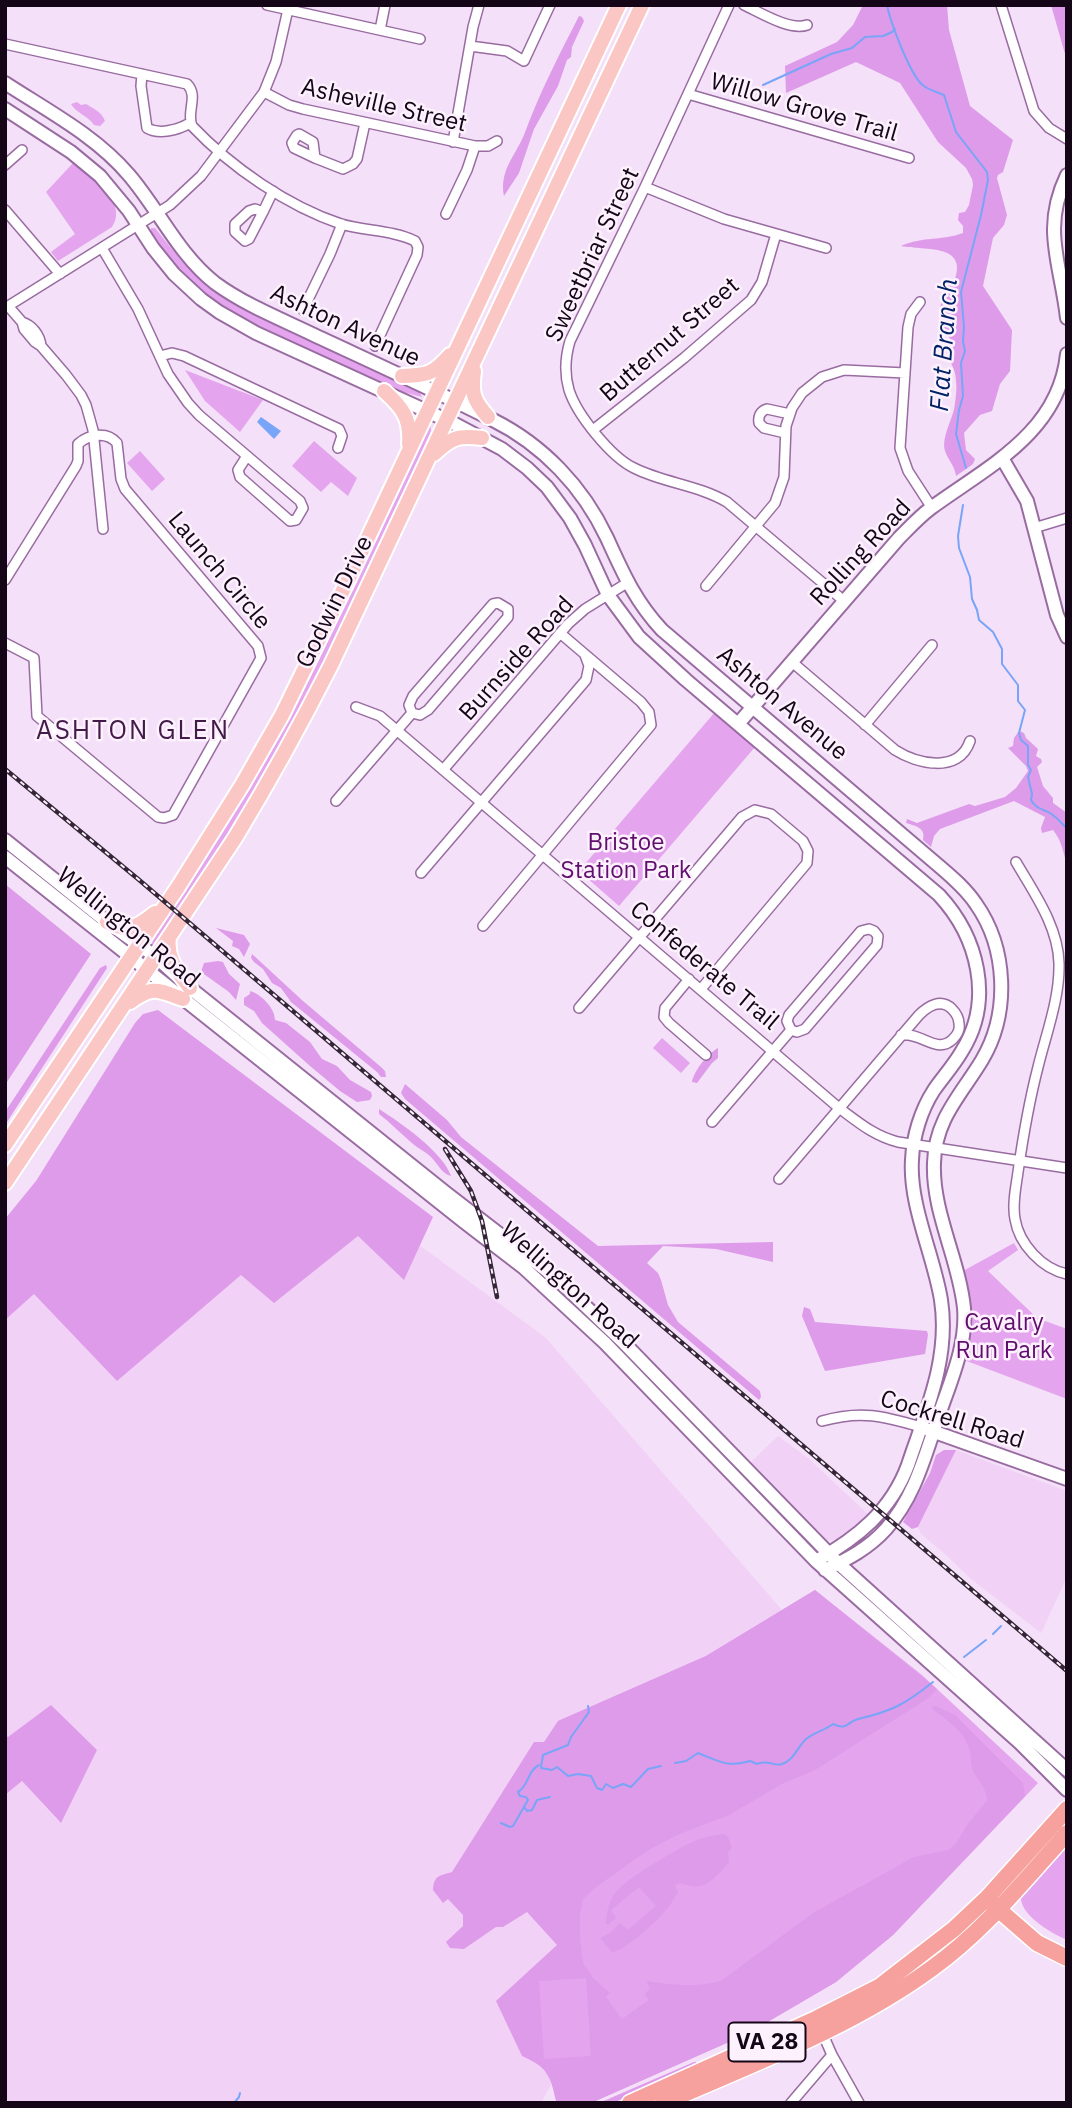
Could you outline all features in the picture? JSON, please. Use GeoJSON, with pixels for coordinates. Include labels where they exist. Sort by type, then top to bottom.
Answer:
{"type":"FeatureCollection","features":[{"type":"Feature","properties":{"kind":"highway","name":"VA 28"},"geometry":{"type":"LineString","coordinates":[[996,1900],[1063,1813]]}},
{"type":"Feature","properties":{"kind":"highway","name":"VA 28"},"geometry":{"type":"LineString","coordinates":[[663,2103],[819,2026],[879,1987],[954,1928],[996,1900],[1067,1833]]}},
{"type":"Feature","properties":{"kind":"highway"},"geometry":{"type":"LineString","coordinates":[[996,1900],[1033,1930],[1067,1949]]}},
{"type":"Feature","properties":{"kind":"highway"},"geometry":{"type":"LineString","coordinates":[[996,1900],[1037,1943],[1054,1954],[1067,1958]]}},
{"type":"Feature","properties":{"kind":"highway","name":"VA 28"},"geometry":{"type":"LineString","coordinates":[[630,2103],[819,2026]]}},
{"type":"Feature","properties":{"kind":"main road","name":"Godwin Drive"},"geometry":{"type":"LineString","coordinates":[[5,1146],[166,904],[242,785],[282,715],[619,5]]}},
{"type":"Feature","properties":{"kind":"main road","name":"Godwin Drive"},"geometry":{"type":"LineString","coordinates":[[5,1183],[169,938],[270,780],[304,717],[428,460],[642,5]]}},
{"type":"Feature","properties":{"kind":"main road"},"geometry":{"type":"LineString","coordinates":[[402,376],[430,373],[442,364],[460,343]]}},
{"type":"Feature","properties":{"kind":"main road"},"geometry":{"type":"LineString","coordinates":[[478,353],[473,391],[476,403],[488,417]]}},
{"type":"Feature","properties":{"kind":"main road"},"geometry":{"type":"LineString","coordinates":[[384,391],[402,408],[407,419],[409,437],[406,456]]}},
{"type":"Feature","properties":{"kind":"main road"},"geometry":{"type":"LineString","coordinates":[[428,460],[453,439],[465,436],[482,438]]}},
{"type":"Feature","properties":{"kind":"main road"},"geometry":{"type":"LineString","coordinates":[[107,922],[121,928],[134,928],[166,904]]}},
{"type":"Feature","properties":{"kind":"main road"},"geometry":{"type":"LineString","coordinates":[[169,938],[168,953],[186,993]]}},
{"type":"Feature","properties":{"kind":"main road"},"geometry":{"type":"LineString","coordinates":[[121,1009],[149,990],[186,993]]}},
{"type":"Feature","properties":{"kind":"street"},"geometry":{"type":"LineString","coordinates":[[267,5],[288,7],[420,39]]}},
{"type":"Feature","properties":{"kind":"street"},"geometry":{"type":"LineString","coordinates":[[380,30],[385,5]]}},
{"type":"Feature","properties":{"kind":"street"},"geometry":{"type":"LineString","coordinates":[[453,142],[480,5]]}},
{"type":"Feature","properties":{"kind":"street"},"geometry":{"type":"LineString","coordinates":[[470,46],[507,51],[524,61],[550,5]]}},
{"type":"Feature","properties":{"kind":"street","name":"Sweetbriar Street"},"geometry":{"type":"LineString","coordinates":[[729,5],[567,352],[566,377],[573,400],[593,430],[607,448],[628,465],[715,495],[757,526],[844,601]]}},
{"type":"Feature","properties":{"kind":"street"},"geometry":{"type":"LineString","coordinates":[[744,5],[792,26],[807,25]]}},
{"type":"Feature","properties":{"kind":"street"},"geometry":{"type":"LineString","coordinates":[[1001,5],[1034,111],[1049,128],[1067,139]]}},
{"type":"Feature","properties":{"kind":"street"},"geometry":{"type":"LineString","coordinates":[[103,529],[94,436],[81,395],[41,345],[39,337],[30,325],[22,322],[7,307],[158,213],[186,191],[220,152],[264,92],[276,62],[288,7]]}},
{"type":"Feature","properties":{"kind":"street"},"geometry":{"type":"LineString","coordinates":[[5,44],[190,86],[193,95],[190,123],[251,178],[342,224],[409,238],[417,244],[417,255],[375,346]]}},
{"type":"Feature","properties":{"kind":"street"},"geometry":{"type":"LineString","coordinates":[[142,74],[141,86],[147,128],[154,132],[178,129],[190,123]]}},
{"type":"Feature","properties":{"kind":"street","name":"Ashton Avenue"},"geometry":{"type":"LineString","coordinates":[[5,83],[101,147],[128,173],[185,252],[224,289],[266,313],[488,417],[530,442],[571,482],[595,517],[639,602],[663,629],[955,880],[977,905],[998,955],[1001,996],[996,1026],[985,1056],[947,1112],[935,1148],[934,1164],[936,1190],[962,1294],[964,1328],[959,1356],[911,1492],[892,1522],[868,1546],[820,1565]]}},
{"type":"Feature","properties":{"kind":"street","name":"Asheville Street"},"geometry":{"type":"LineString","coordinates":[[264,92],[289,105],[453,142],[488,146],[497,141]]}},
{"type":"Feature","properties":{"kind":"street","name":"Willow Grove Trail"},"geometry":{"type":"LineString","coordinates":[[688,94],[909,158]]}},
{"type":"Feature","properties":{"kind":"street","name":"Ashton Avenue"},"geometry":{"type":"LineString","coordinates":[[5,109],[86,163],[116,193],[174,274],[219,312],[256,333],[482,438],[527,468],[561,505],[585,545],[608,594],[639,637],[939,895],[957,916],[970,939],[978,972],[977,1016],[962,1051],[926,1104],[920,1118],[912,1160],[913,1188],[941,1300],[943,1330],[939,1371],[903,1480],[890,1502],[833,1559]]}},
{"type":"Feature","properties":{"kind":"street"},"geometry":{"type":"LineString","coordinates":[[315,158],[339,169],[346,169],[356,159],[365,123]]}},
{"type":"Feature","properties":{"kind":"street"},"geometry":{"type":"LineString","coordinates":[[446,215],[475,146]]}},
{"type":"Feature","properties":{"kind":"street"},"geometry":{"type":"LineString","coordinates":[[5,165],[22,150]]}},
{"type":"Feature","properties":{"kind":"street"},"geometry":{"type":"LineString","coordinates":[[1067,175],[1056,204],[1053,233],[1067,318]]}},
{"type":"Feature","properties":{"kind":"street"},"geometry":{"type":"LineString","coordinates":[[645,187],[699,210],[826,248]]}},
{"type":"Feature","properties":{"kind":"street"},"geometry":{"type":"LineString","coordinates":[[263,212],[273,191]]}},
{"type":"Feature","properties":{"kind":"street"},"geometry":{"type":"LineString","coordinates":[[5,210],[60,274]]}},
{"type":"Feature","properties":{"kind":"street"},"geometry":{"type":"LineString","coordinates":[[303,310],[342,224]]}},
{"type":"Feature","properties":{"kind":"street","name":"Butternut Street"},"geometry":{"type":"LineString","coordinates":[[593,430],[684,358],[751,300],[762,282],[776,234]]}},
{"type":"Feature","properties":{"kind":"street"},"geometry":{"type":"LineString","coordinates":[[102,248],[138,309],[168,374],[188,403],[300,500],[303,508],[296,520],[290,520],[240,477],[238,470],[247,456]]}},
{"type":"Feature","properties":{"kind":"street"},"geometry":{"type":"LineString","coordinates":[[920,302],[909,320],[900,442],[901,454],[908,471],[932,508]]}},
{"type":"Feature","properties":{"kind":"street"},"geometry":{"type":"LineString","coordinates":[[160,356],[172,353],[184,356],[339,429],[342,436],[338,448]]}},
{"type":"Feature","properties":{"kind":"street","name":"Rolling Road"},"geometry":{"type":"LineString","coordinates":[[738,724],[899,538],[932,508],[1002,458],[1030,434],[1046,412],[1060,380],[1067,354]]}},
{"type":"Feature","properties":{"kind":"street"},"geometry":{"type":"LineString","coordinates":[[705,586],[775,503],[783,484],[785,433],[790,414],[802,393],[829,374],[851,369],[905,373]]}},
{"type":"Feature","properties":{"kind":"street"},"geometry":{"type":"LineString","coordinates":[[785,433],[764,428],[759,423],[759,416],[767,409],[790,414]]}},
{"type":"Feature","properties":{"kind":"street"},"geometry":{"type":"LineString","coordinates":[[5,580],[76,466],[78,444],[94,436]]}},
{"type":"Feature","properties":{"kind":"street","name":"Launch Circle"},"geometry":{"type":"LineString","coordinates":[[5,643],[34,658],[37,716],[158,817],[164,818],[173,814],[261,658],[258,646],[122,485],[114,439],[94,436]]}},
{"type":"Feature","properties":{"kind":"street"},"geometry":{"type":"LineString","coordinates":[[1002,458],[1027,501],[1057,615],[1067,637]]}},
{"type":"Feature","properties":{"kind":"street"},"geometry":{"type":"LineString","coordinates":[[1034,528],[1067,518]]}},
{"type":"Feature","properties":{"kind":"street","name":"Burnside Road"},"geometry":{"type":"LineString","coordinates":[[443,770],[576,615],[628,583]]}},
{"type":"Feature","properties":{"kind":"street"},"geometry":{"type":"LineString","coordinates":[[498,603],[508,609],[508,617],[428,710],[420,715],[412,713],[409,705],[413,696],[493,604],[498,603]]}},
{"type":"Feature","properties":{"kind":"street"},"geometry":{"type":"LineString","coordinates":[[483,926],[651,725],[649,712],[641,702],[560,634]]}},
{"type":"Feature","properties":{"kind":"street"},"geometry":{"type":"LineString","coordinates":[[865,725],[932,645]]}},
{"type":"Feature","properties":{"kind":"street"},"geometry":{"type":"LineString","coordinates":[[421,873],[586,680],[589,666],[584,654]]}},
{"type":"Feature","properties":{"kind":"street"},"geometry":{"type":"LineString","coordinates":[[792,662],[895,750],[914,760],[944,762],[959,758],[967,750],[970,741]]}},
{"type":"Feature","properties":{"kind":"street","name":"Confederate Trail"},"geometry":{"type":"LineString","coordinates":[[356,707],[379,715],[839,1108],[877,1135],[914,1145],[1067,1168]]}},
{"type":"Feature","properties":{"kind":"street"},"geometry":{"type":"LineString","coordinates":[[336,801],[412,713]]}},
{"type":"Feature","properties":{"kind":"street"},"geometry":{"type":"LineString","coordinates":[[579,1009],[747,813],[755,810],[766,811],[799,837],[808,851],[807,863],[701,989]]}},
{"type":"Feature","properties":{"kind":"street","name":"Wellington Road"},"geometry":{"type":"LineString","coordinates":[[5,840],[107,922],[135,951]]}},
{"type":"Feature","properties":{"kind":"street","name":"Wellington Road"},"geometry":{"type":"LineString","coordinates":[[5,857],[152,963],[524,1268],[605,1343],[820,1565],[1014,1738],[1067,1790]]}},
{"type":"Feature","properties":{"kind":"street"},"geometry":{"type":"LineString","coordinates":[[1016,862],[1050,924],[1063,977],[1031,1093],[1014,1207],[1017,1227],[1026,1245],[1041,1261],[1056,1271],[1067,1274]]}},
{"type":"Feature","properties":{"kind":"street"},"geometry":{"type":"LineString","coordinates":[[869,929],[874,931],[878,938],[877,944],[805,1029],[797,1032],[791,1030],[787,1021],[792,1013],[861,932],[869,929]]}},
{"type":"Feature","properties":{"kind":"street"},"geometry":{"type":"LineString","coordinates":[[689,979],[665,1008],[664,1017],[706,1055]]}},
{"type":"Feature","properties":{"kind":"street","name":"Wellington Road"},"geometry":{"type":"LineString","coordinates":[[186,993],[555,1277],[624,1343],[833,1559],[1067,1770]]}},
{"type":"Feature","properties":{"kind":"street"},"geometry":{"type":"LineString","coordinates":[[779,1179],[901,1035],[923,1011],[931,1005],[940,1004],[949,1006],[958,1016],[959,1030],[951,1041],[945,1044],[932,1044],[915,1035],[901,1035]]}},
{"type":"Feature","properties":{"kind":"street"},"geometry":{"type":"LineString","coordinates":[[712,1122],[791,1030]]}},
{"type":"Feature","properties":{"kind":"street","name":"Cockrell Road"},"geometry":{"type":"LineString","coordinates":[[822,1421],[862,1414],[883,1417],[934,1431],[1067,1479]]}},
{"type":"Feature","properties":{"kind":"street"},"geometry":{"type":"LineString","coordinates":[[819,2026],[859,2103]]}},
{"type":"Feature","properties":{"kind":"street"},"geometry":{"type":"LineString","coordinates":[[791,2103],[832,2055]]}},
{"type":"Feature","properties":{"kind":"shaded area"},"geometry":{"type":"Polygon","coordinates":[[[863,5],[947,5],[949,30],[970,106],[1013,140],[1003,172],[997,178],[1007,215],[1004,225],[993,238],[983,286],[1012,330],[1010,371],[1000,384],[992,411],[980,415],[964,433],[966,450],[975,459],[973,464],[956,476],[944,445],[956,395],[956,375],[951,360],[954,344],[943,327],[940,313],[943,294],[954,282],[956,261],[942,251],[901,246],[963,233],[963,226],[958,220],[959,213],[965,212],[969,205],[972,179],[966,168],[938,142],[900,83],[856,62],[786,93],[785,66],[837,42],[853,25],[863,5]]]}},
{"type":"Feature","properties":{"kind":"shaded area"},"geometry":{"type":"Polygon","coordinates":[[[1051,5],[1067,5],[1067,61],[1051,5]]]}},
{"type":"Feature","properties":{"kind":"shaded area"},"geometry":{"type":"Polygon","coordinates":[[[579,16],[584,21],[572,47],[571,57],[567,60],[558,86],[534,129],[519,173],[504,196],[506,171],[579,16]]]}},
{"type":"Feature","properties":{"kind":"shaded area"},"geometry":{"type":"Polygon","coordinates":[[[1019,731],[1038,749],[1036,756],[1042,762],[1037,767],[1043,786],[1053,798],[1053,803],[1067,813],[1067,865],[1053,830],[1042,833],[1045,817],[1014,801],[940,829],[934,836],[931,847],[923,840],[922,830],[906,823],[907,819],[917,823],[969,804],[975,806],[1005,797],[1016,788],[1028,771],[1008,748],[1013,746],[1019,731]]]}},
{"type":"Feature","properties":{"kind":"shaded area"},"geometry":{"type":"Polygon","coordinates":[[[5,884],[91,954],[5,1085],[5,884]]]}},
{"type":"Feature","properties":{"kind":"shaded area"},"geometry":{"type":"Polygon","coordinates":[[[216,928],[244,935],[250,944],[244,957],[239,949],[232,946],[233,941],[216,928]]]}},
{"type":"Feature","properties":{"kind":"shaded area"},"geometry":{"type":"Polygon","coordinates":[[[252,954],[381,1067],[386,1077],[381,1077],[291,1002],[281,988],[272,983],[263,969],[254,962],[252,954]]]}},
{"type":"Feature","properties":{"kind":"shaded area"},"geometry":{"type":"Polygon","coordinates":[[[223,962],[229,974],[240,984],[236,1000],[201,972],[204,963],[223,962]]]}},
{"type":"Feature","properties":{"kind":"shaded area"},"geometry":{"type":"Polygon","coordinates":[[[106,965],[107,968],[5,1125],[5,1112],[100,968],[106,965]]]}},
{"type":"Feature","properties":{"kind":"shaded area"},"geometry":{"type":"Polygon","coordinates":[[[250,991],[267,1002],[275,1020],[286,1023],[310,1042],[322,1059],[337,1066],[350,1080],[371,1092],[370,1100],[357,1102],[340,1091],[262,1023],[254,1011],[244,1005],[244,998],[250,991]]]}},
{"type":"Feature","properties":{"kind":"shaded area"},"geometry":{"type":"Polygon","coordinates":[[[158,1010],[433,1217],[404,1280],[358,1236],[274,1303],[241,1275],[117,1381],[34,1294],[5,1320],[5,1219],[36,1181],[135,1023],[143,1014],[158,1010]]]}},
{"type":"Feature","properties":{"kind":"shaded area"},"geometry":{"type":"Polygon","coordinates":[[[718,1048],[718,1058],[697,1083],[692,1082],[702,1063],[718,1048]]]}},
{"type":"Feature","properties":{"kind":"shaded area"},"geometry":{"type":"Polygon","coordinates":[[[405,1084],[447,1120],[461,1137],[598,1246],[773,1242],[773,1262],[716,1249],[663,1246],[647,1263],[658,1273],[668,1305],[678,1322],[760,1391],[759,1400],[405,1099],[401,1093],[405,1084]]]}},
{"type":"Feature","properties":{"kind":"shaded area"},"geometry":{"type":"Polygon","coordinates":[[[379,1109],[431,1148],[451,1176],[379,1114],[379,1109]]]}},
{"type":"Feature","properties":{"kind":"shaded area"},"geometry":{"type":"Polygon","coordinates":[[[363,1204],[545,1337],[782,1610],[706,1656],[558,1721],[457,1883],[527,1890],[570,1940],[505,2004],[552,2083],[541,2103],[5,2103],[5,1795],[22,1781],[60,1823],[5,1735],[5,1320],[34,1293],[363,1204]]]}},
{"type":"Feature","properties":{"kind":"shaded area"},"geometry":{"type":"Polygon","coordinates":[[[804,1307],[810,1309],[815,1322],[927,1331],[925,1354],[825,1371],[802,1316],[804,1307]]]}},
{"type":"Feature","properties":{"kind":"shaded area"},"geometry":{"type":"Polygon","coordinates":[[[778,1436],[809,1459],[871,1517],[837,1539],[822,1539],[748,1465],[778,1436]]]}},
{"type":"Feature","properties":{"kind":"shaded area"},"geometry":{"type":"Polygon","coordinates":[[[944,1450],[956,1450],[918,1527],[912,1529],[903,1522],[930,1473],[936,1455],[944,1450]]]}},
{"type":"Feature","properties":{"kind":"shaded area"},"geometry":{"type":"Polygon","coordinates":[[[956,1450],[1067,1491],[1067,1577],[1041,1633],[971,1579],[921,1534],[918,1527],[956,1450]]]}},
{"type":"Feature","properties":{"kind":"shaded area"},"geometry":{"type":"Polygon","coordinates":[[[815,1590],[937,1689],[927,1699],[815,1770],[782,1784],[729,1815],[677,1835],[647,1851],[583,1899],[580,1939],[583,1963],[594,1979],[610,1993],[606,1997],[622,2019],[649,2000],[645,1994],[650,1988],[646,1981],[693,1985],[721,1981],[813,1913],[914,1857],[948,1850],[955,1845],[987,1801],[987,1796],[973,1771],[967,1742],[931,1708],[935,1706],[955,1715],[1023,1783],[1025,1796],[893,1935],[836,1982],[747,2034],[591,2103],[554,2103],[556,2101],[549,2078],[543,2068],[522,2056],[496,2001],[557,1945],[527,1912],[503,1927],[496,1927],[464,1949],[450,1948],[446,1942],[463,1926],[463,1915],[448,1899],[443,1903],[433,1890],[435,1881],[441,1875],[452,1872],[534,1742],[544,1742],[558,1721],[706,1656],[815,1590]],[[586,1978],[539,1981],[544,2059],[591,2056],[586,1978]]]}},
{"type":"Feature","properties":{"kind":"shaded area"},"geometry":{"type":"Polygon","coordinates":[[[51,1705],[97,1750],[61,1823],[22,1781],[5,1795],[5,1735],[8,1737],[51,1705]]]}},
{"type":"Feature","properties":{"kind":"shaded area"},"geometry":{"type":"Polygon","coordinates":[[[724,1834],[732,1848],[728,1853],[729,1862],[718,1875],[702,1885],[675,1885],[678,1893],[668,1908],[635,1939],[612,1952],[600,1938],[620,1923],[628,1930],[656,1906],[639,1887],[611,1910],[616,1918],[606,1924],[607,1912],[615,1893],[653,1864],[689,1844],[724,1834]]]}},
{"type":"Feature","properties":{"kind":"shaded area"},"geometry":{"type":"Polygon","coordinates":[[[694,2062],[697,2066],[613,2103],[599,2103],[694,2062]]]}},
{"type":"Feature","properties":{"kind":"green space"},"geometry":{"type":"Polygon","coordinates":[[[77,102],[95,109],[105,121],[100,126],[94,125],[71,104],[77,102]]]}},
{"type":"Feature","properties":{"kind":"green space"},"geometry":{"type":"Polygon","coordinates":[[[74,162],[106,191],[116,209],[116,218],[112,227],[58,261],[51,252],[75,234],[46,192],[74,162]]]}},
{"type":"Feature","properties":{"kind":"green space"},"geometry":{"type":"Polygon","coordinates":[[[151,228],[155,228],[197,275],[407,383],[419,391],[422,397],[403,392],[232,316],[184,277],[157,245],[151,228]]]}},
{"type":"Feature","properties":{"kind":"green space"},"geometry":{"type":"Polygon","coordinates":[[[185,370],[263,400],[240,432],[205,401],[185,370]]]}},
{"type":"Feature","properties":{"kind":"green space"},"geometry":{"type":"Polygon","coordinates":[[[430,422],[431,431],[348,621],[251,804],[155,946],[152,946],[165,917],[186,888],[426,424],[430,422]]]}},
{"type":"Feature","properties":{"kind":"green space"},"geometry":{"type":"Polygon","coordinates":[[[314,441],[357,478],[348,496],[331,482],[321,492],[292,466],[314,441]]]}},
{"type":"Feature","properties":{"kind":"green space"},"geometry":{"type":"Polygon","coordinates":[[[140,451],[165,479],[152,491],[127,463],[140,451]]]}},
{"type":"Feature","properties":{"kind":"green space","name":"Bristoe Station Park"},"geometry":{"type":"Polygon","coordinates":[[[715,712],[755,747],[619,906],[579,871],[715,712]]]}},
{"type":"Feature","properties":{"kind":"green space"},"geometry":{"type":"Polygon","coordinates":[[[662,1038],[690,1063],[681,1073],[653,1048],[662,1038]]]}},
{"type":"Feature","properties":{"kind":"green space","name":"Cavalry Run Park"},"geometry":{"type":"Polygon","coordinates":[[[1014,1243],[1018,1250],[988,1271],[1037,1318],[1067,1329],[1067,1399],[964,1360],[968,1316],[963,1271],[1014,1243]]]}},
{"type":"Feature","properties":{"kind":"green space"},"geometry":{"type":"Polygon","coordinates":[[[815,1590],[922,1675],[1038,1783],[893,1935],[836,1982],[747,2034],[591,2103],[557,2103],[552,2083],[505,2004],[569,1940],[528,1890],[457,1884],[558,1721],[706,1656],[815,1590]]]}},
{"type":"Feature","properties":{"kind":"green space"},"geometry":{"type":"Polygon","coordinates":[[[1067,1843],[1067,1940],[1030,1916],[1021,1902],[1021,1895],[1067,1843]]]}},
{"type":"Feature","properties":{"kind":"water"},"geometry":{"type":"Polygon","coordinates":[[[261,417],[281,431],[274,439],[257,422],[261,417]]]}},
{"type":"Feature","properties":{"kind":"waterway","name":"Flat Branch"},"geometry":{"type":"LineString","coordinates":[[887,5],[913,72],[924,86],[944,95],[956,132],[987,172],[981,215],[961,292],[965,351],[961,363],[963,396],[956,434],[966,468]]}},
{"type":"Feature","properties":{"kind":"waterway"},"geometry":{"type":"LineString","coordinates":[[763,85],[831,54],[852,48],[865,37],[883,36],[895,29]]}},
{"type":"Feature","properties":{"kind":"waterway","name":"Flat Branch"},"geometry":{"type":"LineString","coordinates":[[963,505],[958,536],[959,548],[970,577],[972,599],[979,620],[993,632],[1002,649],[1002,664],[1018,685],[1018,701],[1025,710],[1019,733],[1021,740],[1028,746],[1031,800],[1067,828]]}},
{"type":"Feature","properties":{"kind":"waterway"},"geometry":{"type":"LineString","coordinates":[[993,1634],[1001,1626]]}},
{"type":"Feature","properties":{"kind":"waterway"},"geometry":{"type":"LineString","coordinates":[[964,1657],[986,1640]]}},
{"type":"Feature","properties":{"kind":"waterway"},"geometry":{"type":"LineString","coordinates":[[675,1763],[686,1761],[698,1753],[729,1764],[750,1761],[757,1764],[782,1764],[812,1735],[833,1724],[844,1726],[854,1720],[890,1710],[933,1682]]}},
{"type":"Feature","properties":{"kind":"waterway"},"geometry":{"type":"LineString","coordinates":[[588,1706],[589,1712],[568,1745],[543,1755],[541,1768],[552,1770],[557,1767],[568,1776],[591,1776],[597,1788],[602,1790],[606,1784],[613,1788],[623,1784],[631,1787],[648,1769],[661,1766]]}},
{"type":"Feature","properties":{"kind":"waterway"},"geometry":{"type":"LineString","coordinates":[[501,1823],[513,1826],[528,1800],[518,1792],[539,1765]]}},
{"type":"Feature","properties":{"kind":"waterway"},"geometry":{"type":"LineString","coordinates":[[525,1808],[527,1811],[532,1810],[537,1800],[550,1797]]}},
{"type":"Feature","properties":{"kind":"waterway"},"geometry":{"type":"LineString","coordinates":[[234,2103],[240,2093]]}},
{"type":"Feature","properties":{"kind":"railway"},"geometry":{"type":"LineString","coordinates":[[5,769],[138,879],[1067,1671]]}},
{"type":"Feature","properties":{"kind":"railway"},"geometry":{"type":"LineString","coordinates":[[445,1149],[471,1191],[482,1221],[497,1297]]}},
{"type":"Feature","properties":{"kind":"district","name":"ASHTON GLEN"},"geometry":{"type":"Point","coordinates":[133,731]}}]}
